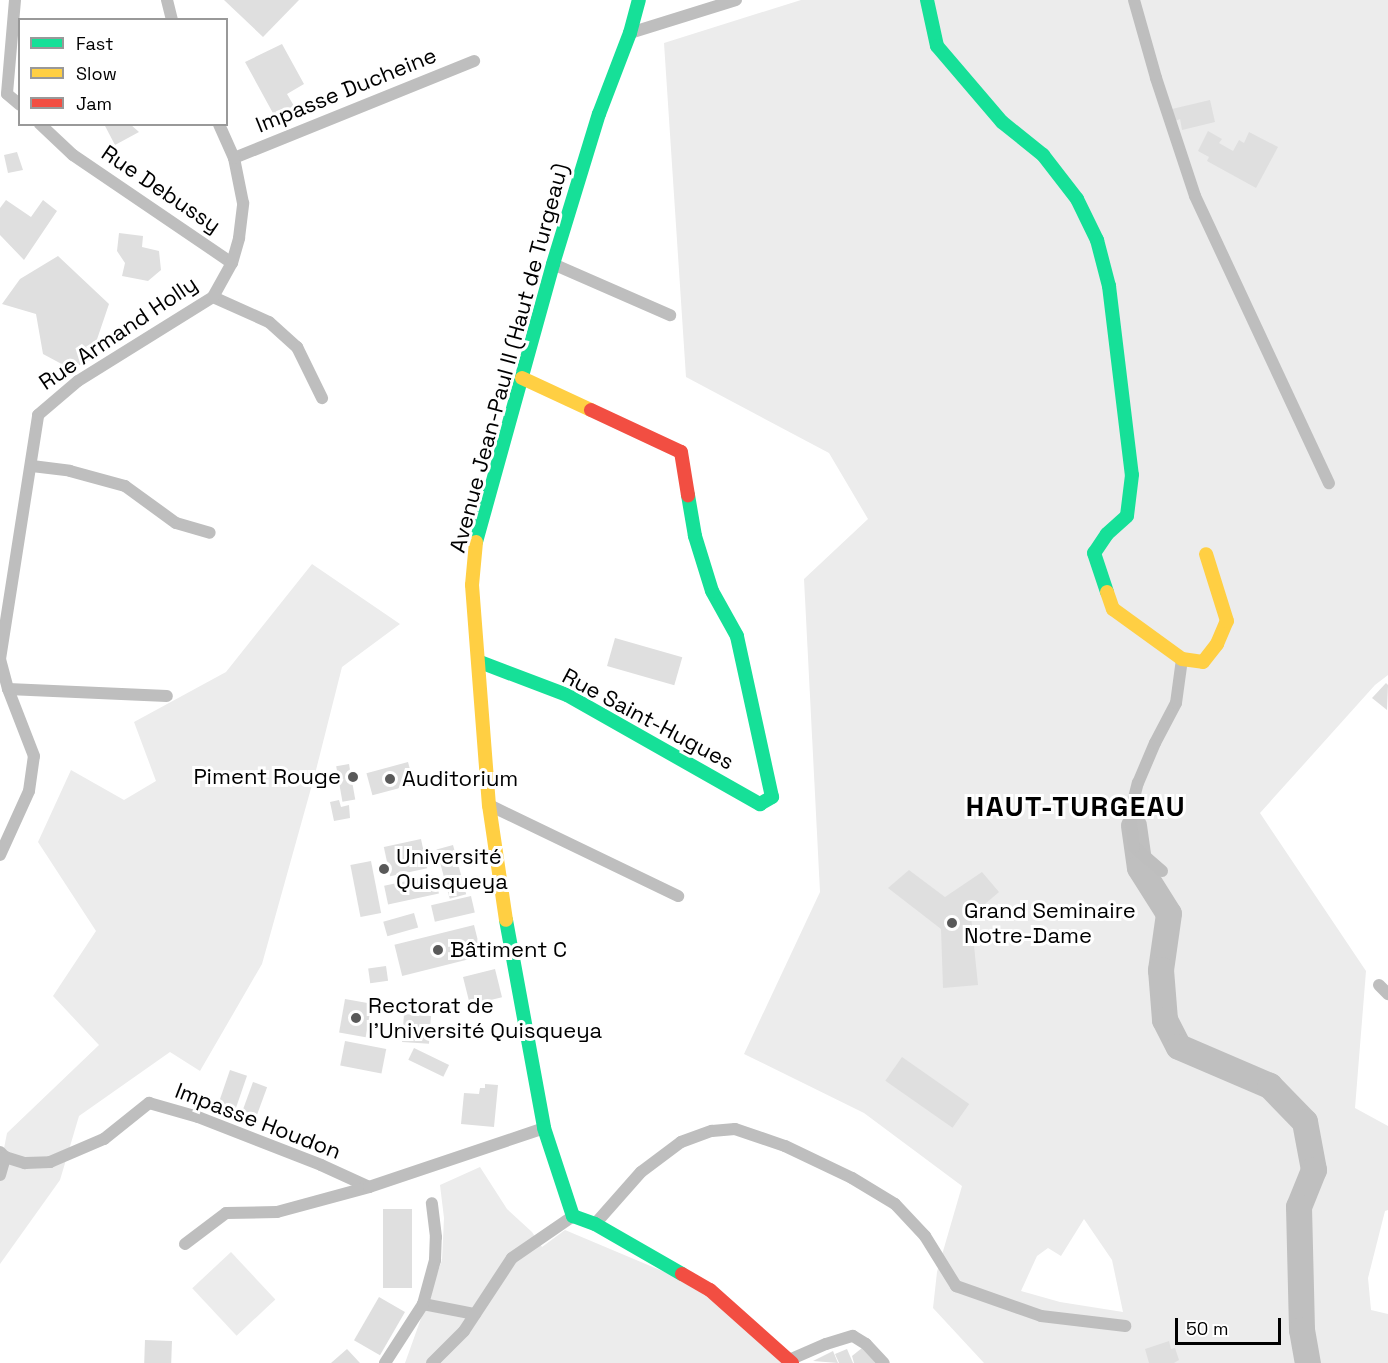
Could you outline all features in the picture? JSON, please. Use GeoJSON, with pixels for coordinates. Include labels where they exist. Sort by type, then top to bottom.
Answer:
{"type":"FeatureCollection","features":[{"type":"Feature","properties":{"kind":"street"},"geometry":{"type":"LineString","coordinates":[[15,0],[7,94],[18,103]]}},
{"type":"Feature","properties":{"kind":"street"},"geometry":{"type":"LineString","coordinates":[[167,0],[172,18]]}},
{"type":"Feature","properties":{"kind":"street","name":"Avenue Jean-Paul II (Haut de Turgeau)"},"geometry":{"type":"LineString","coordinates":[[573,1216],[544,1128],[510,948],[489,805],[480,662],[472,585],[473,553],[554,264],[599,114],[630,33],[639,0]]}},
{"type":"Feature","properties":{"kind":"street"},"geometry":{"type":"LineString","coordinates":[[630,33],[736,0]]}},
{"type":"Feature","properties":{"kind":"street"},"geometry":{"type":"LineString","coordinates":[[927,0],[937,46],[1002,122],[1043,155],[1077,199],[1097,240],[1109,286],[1132,475],[1127,516],[1107,534],[1094,553],[1113,609],[1182,659],[1203,662],[1217,644],[1227,621],[1206,554]]}},
{"type":"Feature","properties":{"kind":"street"},"geometry":{"type":"LineString","coordinates":[[1134,0],[1156,78],[1195,196],[1329,483]]}},
{"type":"Feature","properties":{"kind":"street","name":"Impasse Ducheine"},"geometry":{"type":"LineString","coordinates":[[234,158],[474,61]]}},
{"type":"Feature","properties":{"kind":"street","name":"Rue Debussy"},"geometry":{"type":"LineString","coordinates":[[42,126],[73,155],[232,263]]}},
{"type":"Feature","properties":{"kind":"street","name":"Rue Armand Holly"},"geometry":{"type":"LineString","coordinates":[[0,855],[29,791],[34,756],[8,689],[0,659],[32,466],[38,415],[78,381],[213,297],[232,263],[239,238],[243,203],[234,158],[220,126]]}},
{"type":"Feature","properties":{"kind":"street"},"geometry":{"type":"LineString","coordinates":[[554,264],[670,315]]}},
{"type":"Feature","properties":{"kind":"street"},"geometry":{"type":"LineString","coordinates":[[213,297],[269,322],[297,346],[322,398]]}},
{"type":"Feature","properties":{"kind":"street","name":"Rue Saint-Hugues"},"geometry":{"type":"LineString","coordinates":[[480,662],[567,695],[760,804],[772,797],[737,636],[712,591],[695,536],[681,452],[522,378]]}},
{"type":"Feature","properties":{"kind":"street"},"geometry":{"type":"LineString","coordinates":[[32,466],[70,471],[125,486],[176,524],[210,533]]}},
{"type":"Feature","properties":{"kind":"street"},"geometry":{"type":"LineString","coordinates":[[1162,871],[1134,847],[1130,813],[1146,763],[1176,703],[1182,659]]}},
{"type":"Feature","properties":{"kind":"street"},"geometry":{"type":"LineString","coordinates":[[8,689],[167,696]]}},
{"type":"Feature","properties":{"kind":"street"},"geometry":{"type":"LineString","coordinates":[[489,805],[678,896]]}},
{"type":"Feature","properties":{"kind":"street","name":"Impasse Houdon"},"geometry":{"type":"LineString","coordinates":[[2,1155],[25,1163],[50,1162],[104,1139],[148,1103],[198,1117],[321,1165],[369,1188]]}},
{"type":"Feature","properties":{"kind":"street"},"geometry":{"type":"LineString","coordinates":[[185,1244],[226,1213],[277,1212],[369,1188],[544,1128]]}},
{"type":"Feature","properties":{"kind":"street"},"geometry":{"type":"LineString","coordinates":[[595,1224],[641,1172],[681,1142],[712,1131],[735,1129],[785,1146],[852,1178],[895,1204],[926,1236],[956,1286],[1041,1316],[1125,1326]]}},
{"type":"Feature","properties":{"kind":"street"},"geometry":{"type":"LineString","coordinates":[[0,1175],[2,1155]]}},
{"type":"Feature","properties":{"kind":"street"},"geometry":{"type":"LineString","coordinates":[[386,1363],[423,1304],[435,1260],[436,1237],[432,1203]]}},
{"type":"Feature","properties":{"kind":"street"},"geometry":{"type":"LineString","coordinates":[[432,1363],[464,1331],[512,1258],[573,1216],[595,1224],[710,1290],[791,1362],[826,1344],[852,1336],[866,1344],[884,1363]]}},
{"type":"Feature","properties":{"kind":"street"},"geometry":{"type":"LineString","coordinates":[[423,1304],[476,1314]]}},
{"type":"Feature","properties":{"kind":"shaded area"},"geometry":{"type":"Polygon","coordinates":[[[801,0],[1388,0],[1388,675],[1375,685],[1260,813],[1366,971],[1355,1108],[1388,1126],[1388,1210],[1385,1211],[1368,1278],[1371,1310],[1388,1314],[1388,1363],[984,1363],[933,1308],[937,1272],[962,1186],[864,1113],[744,1054],[820,892],[804,579],[868,519],[829,453],[686,377],[664,43],[801,0]],[[1084,1219],[1061,1256],[1048,1248],[1037,1256],[1021,1291],[1060,1302],[1123,1312],[1112,1260],[1084,1219]]]}},
{"type":"Feature","properties":{"kind":"shaded area"},"geometry":{"type":"Polygon","coordinates":[[[312,564],[400,624],[342,667],[262,964],[200,1071],[170,1052],[79,1116],[60,1180],[0,1264],[0,1169],[7,1133],[99,1045],[53,996],[96,931],[38,842],[71,770],[124,800],[156,781],[134,722],[226,672],[312,564]]]}},
{"type":"Feature","properties":{"kind":"shaded area"},"geometry":{"type":"Polygon","coordinates":[[[480,1167],[507,1209],[532,1232],[542,1247],[565,1230],[686,1281],[793,1363],[405,1363],[442,1260],[444,1218],[440,1185],[480,1167]]]}},
{"type":"Feature","properties":{"kind":"shaded area"},"geometry":{"type":"Polygon","coordinates":[[[231,1252],[275,1300],[237,1336],[192,1288],[231,1252]]]}},
{"type":"Feature","properties":{"kind":"building"},"geometry":{"type":"Polygon","coordinates":[[[224,0],[299,0],[263,37],[224,0]]]}},
{"type":"Feature","properties":{"kind":"building"},"geometry":{"type":"Polygon","coordinates":[[[282,44],[304,84],[287,94],[294,106],[274,115],[245,62],[282,44]]]}},
{"type":"Feature","properties":{"kind":"building"},"geometry":{"type":"Polygon","coordinates":[[[1210,100],[1215,122],[1182,130],[1180,119],[1175,121],[1172,109],[1210,100]]]}},
{"type":"Feature","properties":{"kind":"building"},"geometry":{"type":"Polygon","coordinates":[[[105,126],[132,126],[139,132],[115,145],[105,126]]]}},
{"type":"Feature","properties":{"kind":"building"},"geometry":{"type":"Polygon","coordinates":[[[1208,131],[1222,139],[1219,143],[1233,151],[1239,140],[1244,143],[1249,132],[1278,147],[1256,188],[1207,161],[1209,157],[1198,151],[1208,131]]]}},
{"type":"Feature","properties":{"kind":"building"},"geometry":{"type":"Polygon","coordinates":[[[17,152],[23,170],[8,173],[4,155],[17,152]]]}},
{"type":"Feature","properties":{"kind":"building"},"geometry":{"type":"Polygon","coordinates":[[[6,200],[31,217],[43,200],[57,211],[24,260],[0,235],[0,208],[6,200]]]}},
{"type":"Feature","properties":{"kind":"building"},"geometry":{"type":"Polygon","coordinates":[[[119,233],[143,236],[142,247],[159,251],[161,270],[148,281],[122,276],[125,263],[117,251],[119,233]]]}},
{"type":"Feature","properties":{"kind":"building"},"geometry":{"type":"Polygon","coordinates":[[[58,256],[109,304],[90,360],[71,369],[43,354],[36,314],[2,304],[20,279],[58,256]]]}},
{"type":"Feature","properties":{"kind":"building"},"geometry":{"type":"Polygon","coordinates":[[[615,638],[682,657],[674,685],[607,666],[615,638]]]}},
{"type":"Feature","properties":{"kind":"building"},"geometry":{"type":"Polygon","coordinates":[[[1386,683],[1388,685],[1387,710],[1372,698],[1386,683]]]}},
{"type":"Feature","properties":{"kind":"building","name":"Auditorium"},"geometry":{"type":"Polygon","coordinates":[[[408,762],[414,784],[372,795],[366,773],[408,762]]]}},
{"type":"Feature","properties":{"kind":"building"},"geometry":{"type":"Polygon","coordinates":[[[349,764],[355,799],[342,802],[336,766],[349,764]]]}},
{"type":"Feature","properties":{"kind":"building"},"geometry":{"type":"Polygon","coordinates":[[[339,800],[341,807],[349,805],[350,818],[334,821],[330,802],[339,800]]]}},
{"type":"Feature","properties":{"kind":"building"},"geometry":{"type":"Polygon","coordinates":[[[421,839],[427,868],[390,876],[384,847],[421,839]]]}},
{"type":"Feature","properties":{"kind":"building"},"geometry":{"type":"Polygon","coordinates":[[[453,845],[466,894],[450,899],[437,849],[453,845]]]}},
{"type":"Feature","properties":{"kind":"building"},"geometry":{"type":"Polygon","coordinates":[[[371,861],[381,913],[360,917],[350,865],[371,861]]]}},
{"type":"Feature","properties":{"kind":"building","name":"Grand Seminaire Notre-Dame"},"geometry":{"type":"Polygon","coordinates":[[[909,870],[945,897],[982,872],[999,892],[971,916],[978,985],[943,988],[941,929],[888,888],[909,870]]]}},
{"type":"Feature","properties":{"kind":"building"},"geometry":{"type":"Polygon","coordinates":[[[435,875],[439,894],[388,904],[384,886],[435,875]]]}},
{"type":"Feature","properties":{"kind":"building"},"geometry":{"type":"Polygon","coordinates":[[[471,896],[475,913],[435,922],[431,905],[471,896]]]}},
{"type":"Feature","properties":{"kind":"building"},"geometry":{"type":"Polygon","coordinates":[[[414,913],[418,927],[387,936],[383,922],[414,913]]]}},
{"type":"Feature","properties":{"kind":"building","name":"Bâtiment C"},"geometry":{"type":"Polygon","coordinates":[[[474,925],[482,956],[402,976],[394,945],[474,925]]]}},
{"type":"Feature","properties":{"kind":"building"},"geometry":{"type":"Polygon","coordinates":[[[386,966],[388,981],[370,983],[368,969],[386,966]]]}},
{"type":"Feature","properties":{"kind":"building"},"geometry":{"type":"Polygon","coordinates":[[[495,969],[502,997],[470,1005],[463,977],[495,969]]]}},
{"type":"Feature","properties":{"kind":"building","name":"Rectorat de l'Université Quisqueya"},"geometry":{"type":"Polygon","coordinates":[[[345,999],[372,1004],[366,1037],[339,1032],[345,999]]]}},
{"type":"Feature","properties":{"kind":"building"},"geometry":{"type":"Polygon","coordinates":[[[404,1014],[431,1016],[429,1044],[402,1042],[404,1014]]]}},
{"type":"Feature","properties":{"kind":"building"},"geometry":{"type":"Polygon","coordinates":[[[345,1041],[386,1049],[381,1074],[340,1066],[345,1041]]]}},
{"type":"Feature","properties":{"kind":"building"},"geometry":{"type":"Polygon","coordinates":[[[414,1048],[449,1065],[443,1077],[408,1060],[414,1048]]]}},
{"type":"Feature","properties":{"kind":"building"},"geometry":{"type":"Polygon","coordinates":[[[902,1057],[969,1104],[953,1128],[885,1081],[902,1057]]]}},
{"type":"Feature","properties":{"kind":"building"},"geometry":{"type":"Polygon","coordinates":[[[230,1070],[247,1076],[235,1111],[218,1105],[230,1070]]]}},
{"type":"Feature","properties":{"kind":"building"},"geometry":{"type":"Polygon","coordinates":[[[253,1082],[267,1087],[253,1125],[239,1120],[253,1082]]]}},
{"type":"Feature","properties":{"kind":"building"},"geometry":{"type":"Polygon","coordinates":[[[485,1084],[498,1085],[494,1127],[461,1124],[464,1093],[479,1094],[480,1088],[485,1088],[485,1084]]]}},
{"type":"Feature","properties":{"kind":"building"},"geometry":{"type":"Polygon","coordinates":[[[383,1209],[412,1209],[412,1288],[383,1288],[383,1209]]]}},
{"type":"Feature","properties":{"kind":"building"},"geometry":{"type":"Polygon","coordinates":[[[379,1297],[405,1312],[380,1355],[354,1340],[379,1297]]]}},
{"type":"Feature","properties":{"kind":"building"},"geometry":{"type":"Polygon","coordinates":[[[145,1340],[172,1341],[171,1363],[144,1363],[145,1340]]]}},
{"type":"Feature","properties":{"kind":"building"},"geometry":{"type":"Polygon","coordinates":[[[1169,1341],[1171,1349],[1175,1348],[1179,1360],[1174,1363],[1149,1363],[1145,1349],[1169,1341]]]}},
{"type":"Feature","properties":{"kind":"building"},"geometry":{"type":"Polygon","coordinates":[[[862,1348],[877,1363],[854,1363],[852,1356],[862,1348]]]}},
{"type":"Feature","properties":{"kind":"building"},"geometry":{"type":"Polygon","coordinates":[[[347,1349],[360,1363],[331,1363],[347,1349]]]}},
{"type":"Feature","properties":{"kind":"building"},"geometry":{"type":"Polygon","coordinates":[[[847,1349],[853,1363],[839,1363],[835,1354],[847,1349]]]}},
{"type":"Feature","properties":{"kind":"building"},"geometry":{"type":"Polygon","coordinates":[[[833,1351],[838,1363],[813,1361],[833,1351]]]}},
{"type":"Feature","properties":{"kind":"waterway"},"geometry":{"type":"LineString","coordinates":[[1134,826],[1140,868],[1169,914],[1161,970],[1165,1020],[1179,1047],[1270,1086],[1305,1122],[1314,1170],[1299,1207],[1302,1330],[1308,1363]]}},
{"type":"Feature","properties":{"kind":"traffic: fast"},"geometry":{"type":"LineString","coordinates":[[476,542],[553,264],[599,114],[630,33],[639,0]]}},
{"type":"Feature","properties":{"kind":"traffic: fast"},"geometry":{"type":"LineString","coordinates":[[927,0],[937,46],[1002,122],[1043,155],[1077,199],[1097,240],[1109,286],[1132,475],[1127,516],[1107,534],[1094,553],[1107,592]]}},
{"type":"Feature","properties":{"kind":"traffic: fast"},"geometry":{"type":"LineString","coordinates":[[480,662],[567,695],[760,804],[772,797],[737,636],[712,591],[695,536],[688,495]]}},
{"type":"Feature","properties":{"kind":"traffic: fast"},"geometry":{"type":"LineString","coordinates":[[506,920],[544,1128],[573,1216],[595,1224],[682,1274]]}},
{"type":"Feature","properties":{"kind":"traffic: slow"},"geometry":{"type":"LineString","coordinates":[[522,378],[591,410]]}},
{"type":"Feature","properties":{"kind":"traffic: slow"},"geometry":{"type":"LineString","coordinates":[[476,542],[472,585],[489,805],[506,920]]}},
{"type":"Feature","properties":{"kind":"traffic: slow"},"geometry":{"type":"LineString","coordinates":[[1107,592],[1113,609],[1182,659],[1203,662],[1217,644],[1227,621],[1206,554]]}},
{"type":"Feature","properties":{"kind":"traffic: jam"},"geometry":{"type":"LineString","coordinates":[[591,410],[681,452],[688,495]]}},
{"type":"Feature","properties":{"kind":"traffic: jam"},"geometry":{"type":"LineString","coordinates":[[682,1274],[710,1290],[792,1363]]}},
{"type":"Feature","properties":{"kind":"place","name":"Piment Rouge"},"geometry":{"type":"Point","coordinates":[353,777]}},
{"type":"Feature","properties":{"kind":"place","name":"Auditorium"},"geometry":{"type":"Point","coordinates":[390,779]}},
{"type":"Feature","properties":{"kind":"place","name":"Université Quisqueya"},"geometry":{"type":"Point","coordinates":[384,869]}},
{"type":"Feature","properties":{"kind":"place","name":"Grand Seminaire Notre-Dame"},"geometry":{"type":"Point","coordinates":[952,923]}},
{"type":"Feature","properties":{"kind":"place","name":"Bâtiment C"},"geometry":{"type":"Point","coordinates":[438,950]}},
{"type":"Feature","properties":{"kind":"place","name":"Rectorat de l'Université Quisqueya"},"geometry":{"type":"Point","coordinates":[356,1018]}},
{"type":"Feature","properties":{"kind":"district","name":"HAUT-TURGEAU"},"geometry":{"type":"Point","coordinates":[1076,806]}}]}
